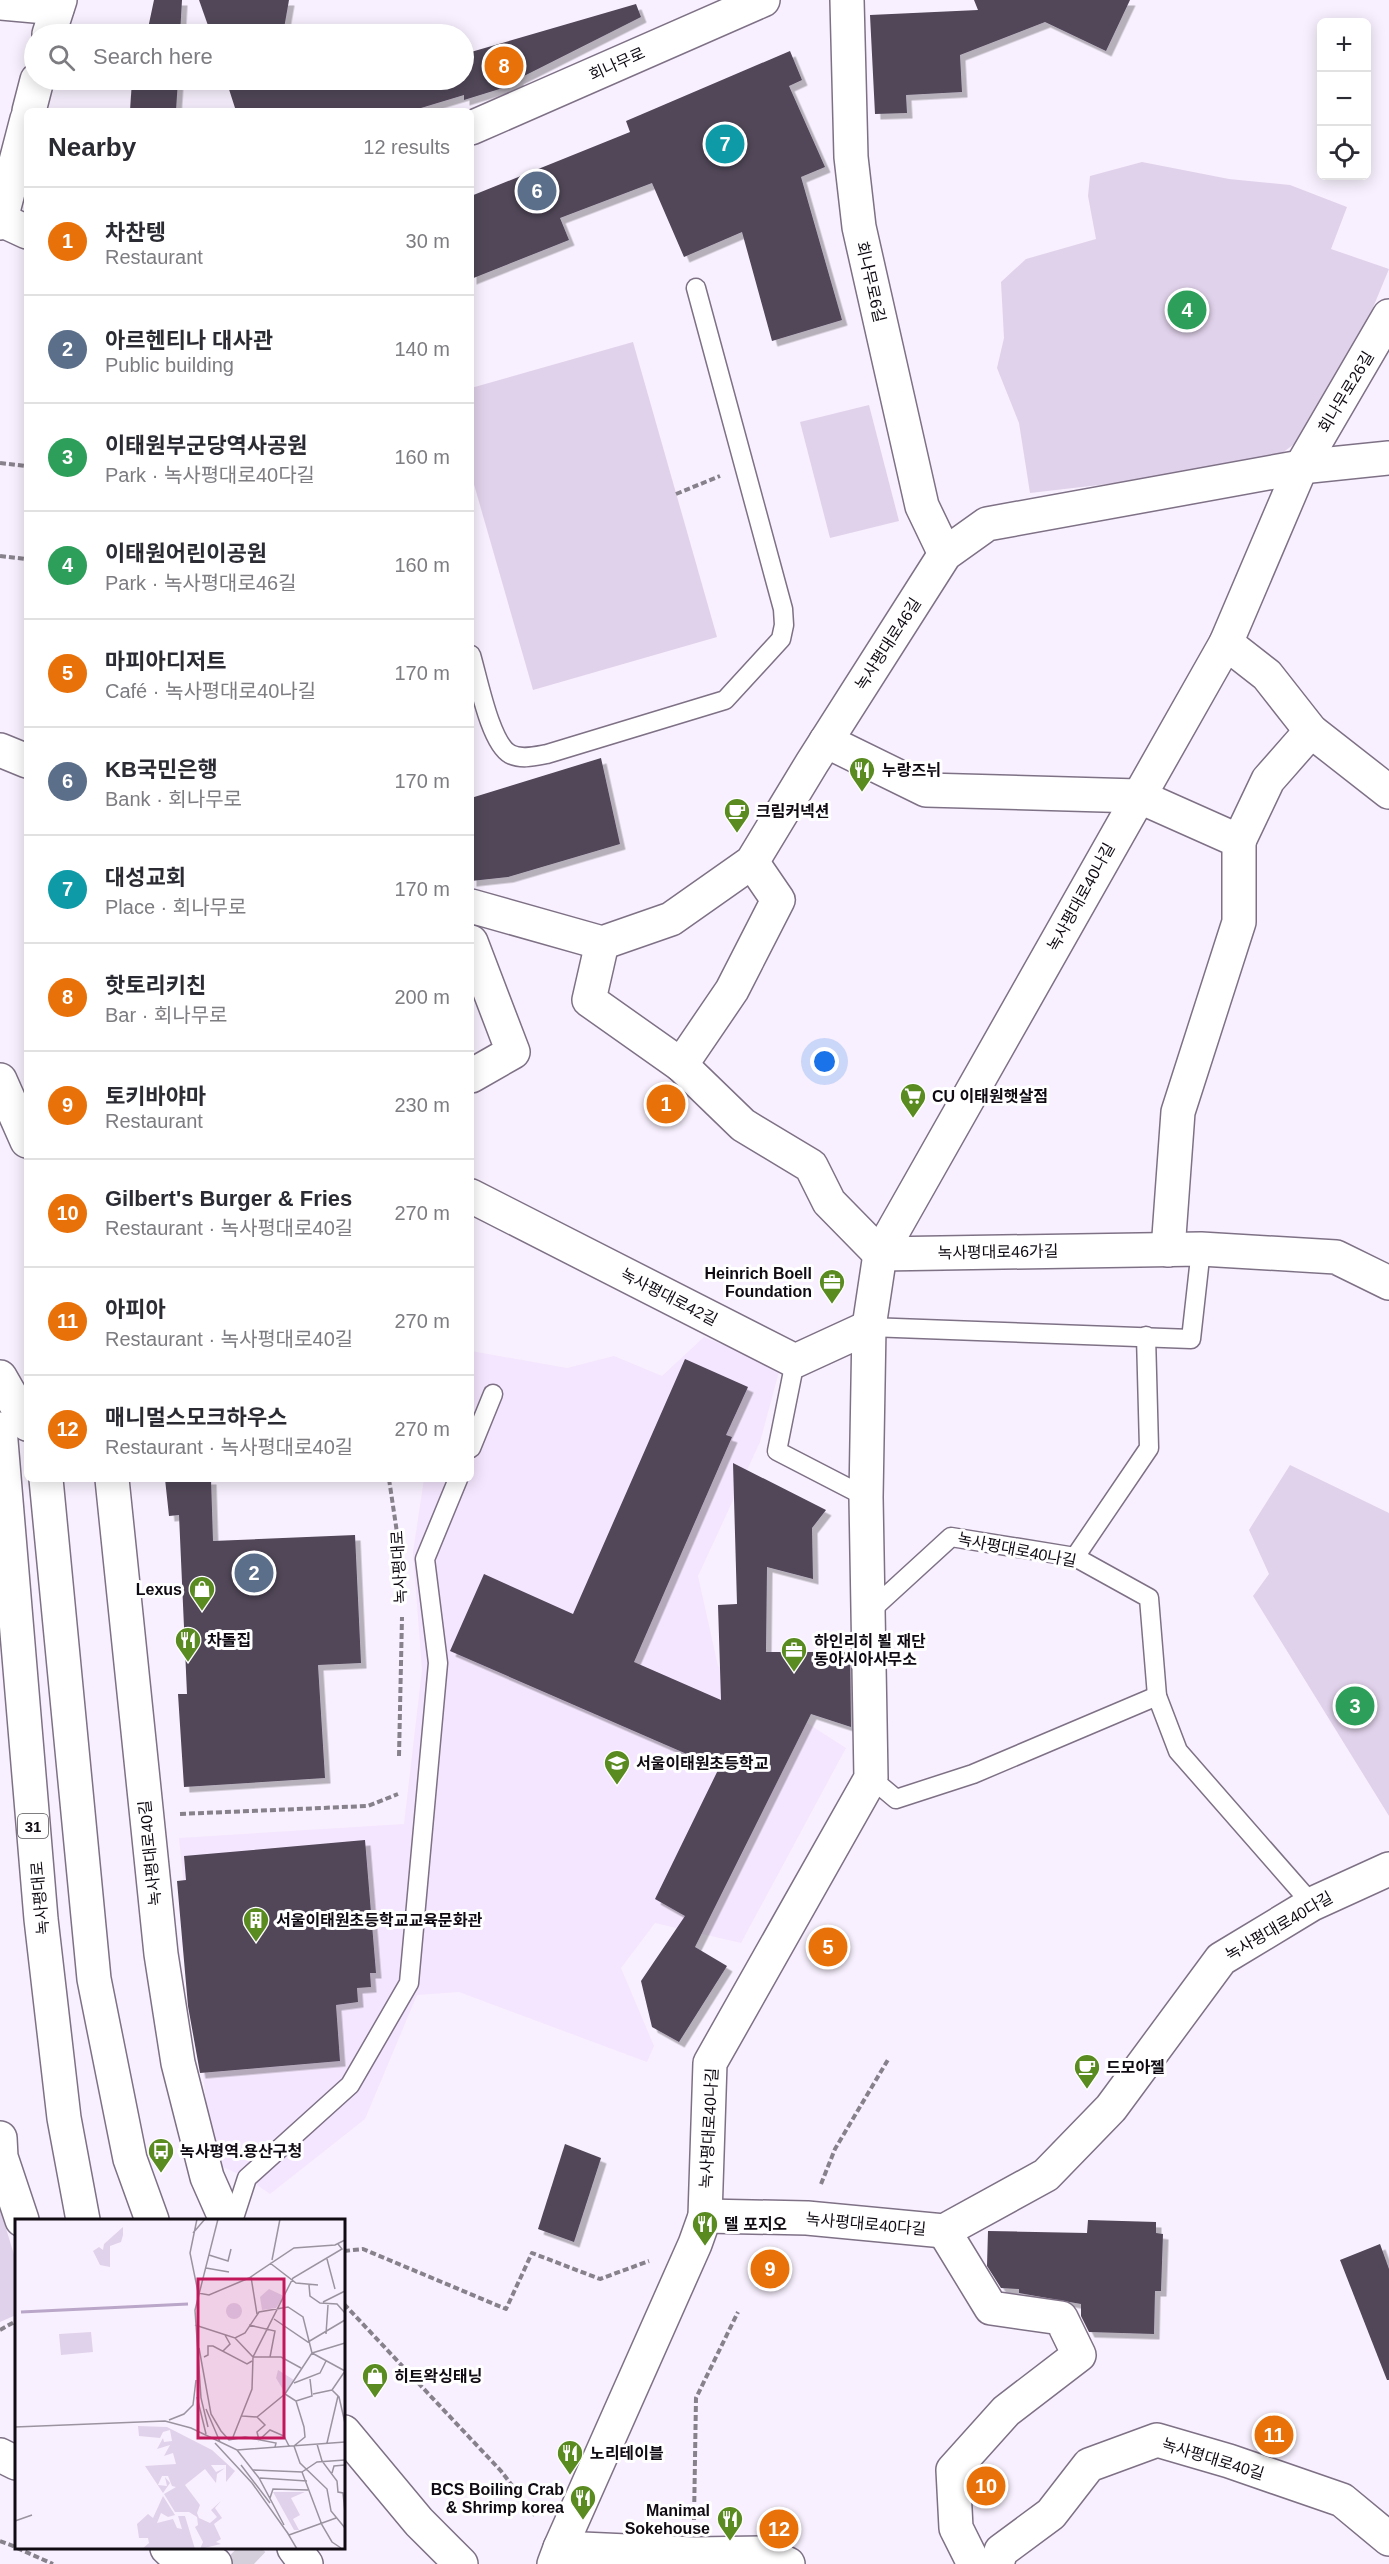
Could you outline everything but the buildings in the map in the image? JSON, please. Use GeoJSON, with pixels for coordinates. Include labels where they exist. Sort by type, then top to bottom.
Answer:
{"type":"FeatureCollection","features":[{"type":"Feature","properties":{"kind":"street","name":"회나무로"},"geometry":{"type":"LineString","coordinates":[[474,127],[763,0]]}},
{"type":"Feature","properties":{"kind":"street","name":"회나무로6길"},"geometry":{"type":"LineString","coordinates":[[847,0],[851,157],[859,227],[922,506],[945,554]]}},
{"type":"Feature","properties":{"kind":"street"},"geometry":{"type":"LineString","coordinates":[[0,3],[55,14]]}},
{"type":"Feature","properties":{"kind":"street"},"geometry":{"type":"LineString","coordinates":[[30,108],[34,90]]}},
{"type":"Feature","properties":{"kind":"street"},"geometry":{"type":"LineString","coordinates":[[24,130],[0,222],[24,231]]}},
{"type":"Feature","properties":{"kind":"street","name":"회나무로26길"},"geometry":{"type":"LineString","coordinates":[[1301,467],[1389,316]]}},
{"type":"Feature","properties":{"kind":"street","name":"녹사평대로46길"},"geometry":{"type":"LineString","coordinates":[[602,943],[671,919],[752,862],[945,554],[987,524],[1301,467],[1389,458]]}},
{"type":"Feature","properties":{"kind":"street","name":"녹사평대로40나길"},"geometry":{"type":"LineString","coordinates":[[557,2556],[700,2230],[710,2063],[871,1778],[866,1497],[869,1327],[880,1254],[1226,643],[1301,467]]}},
{"type":"Feature","properties":{"kind":"street"},"geometry":{"type":"LineString","coordinates":[[1226,643],[1267,675],[1311,730],[1389,792]]}},
{"type":"Feature","properties":{"kind":"street"},"geometry":{"type":"LineString","coordinates":[[1168,1250],[1178,1112],[1239,922],[1239,841],[1268,780],[1311,730]]}},
{"type":"Feature","properties":{"kind":"street"},"geometry":{"type":"LineString","coordinates":[[826,741],[926,790],[1138,796],[1239,841]]}},
{"type":"Feature","properties":{"kind":"street"},"geometry":{"type":"LineString","coordinates":[[0,750],[24,759]]}},
{"type":"Feature","properties":{"kind":"street"},"geometry":{"type":"LineString","coordinates":[[681,1065],[732,990],[778,900],[752,862]]}},
{"type":"Feature","properties":{"kind":"street"},"geometry":{"type":"LineString","coordinates":[[474,907],[602,943],[589,1000],[681,1065],[743,1125],[811,1166],[829,1202],[880,1254]]}},
{"type":"Feature","properties":{"kind":"street"},"geometry":{"type":"LineString","coordinates":[[474,950],[513,1052],[474,1074]]}},
{"type":"Feature","properties":{"kind":"street"},"geometry":{"type":"LineString","coordinates":[[0,1080],[24,1134]]}},
{"type":"Feature","properties":{"kind":"street","name":"녹사평대로42길"},"geometry":{"type":"LineString","coordinates":[[474,1198],[795,1361]]}},
{"type":"Feature","properties":{"kind":"street","name":"녹사평대로46가길"},"geometry":{"type":"LineString","coordinates":[[880,1254],[1201,1249],[1336,1257],[1389,1283]]}},
{"type":"Feature","properties":{"kind":"street"},"geometry":{"type":"LineString","coordinates":[[795,1361],[869,1327]]}},
{"type":"Feature","properties":{"kind":"street"},"geometry":{"type":"LineString","coordinates":[[0,1377],[24,1419]]}},
{"type":"Feature","properties":{"kind":"street","name":"녹사평대로"},"geometry":{"type":"LineString","coordinates":[[0,1429],[41,1919],[64,2118],[83,2219]]}},
{"type":"Feature","properties":{"kind":"street"},"geometry":{"type":"LineString","coordinates":[[46,1482],[94,1979],[130,2160],[152,2219]]}},
{"type":"Feature","properties":{"kind":"street","name":"녹사평대로40길"},"geometry":{"type":"LineString","coordinates":[[112,1482],[160,1954],[178,2063],[207,2177],[225,2219]]}},
{"type":"Feature","properties":{"kind":"street","name":"녹사평대로40다길"},"geometry":{"type":"LineString","coordinates":[[700,2230],[807,2218],[945,2231],[1046,2175],[1111,2108],[1221,1959],[1312,1904],[1389,1869]]}},
{"type":"Feature","properties":{"kind":"street"},"geometry":{"type":"LineString","coordinates":[[0,2138],[2,2157],[22,2219]]}},
{"type":"Feature","properties":{"kind":"street"},"geometry":{"type":"LineString","coordinates":[[945,2231],[991,2308],[1061,2318],[1079,2355],[1006,2411],[952,2470],[956,2528],[974,2564]]}},
{"type":"Feature","properties":{"kind":"street"},"geometry":{"type":"LineString","coordinates":[[345,2433],[419,2522],[461,2564]]}},
{"type":"Feature","properties":{"kind":"street","name":"녹사평대로40길"},"geometry":{"type":"LineString","coordinates":[[997,2564],[1001,2551],[1051,2514],[1089,2465],[1157,2440],[1229,2461],[1342,2500],[1389,2540]]}},
{"type":"Feature","properties":{"kind":"street"},"geometry":{"type":"LineString","coordinates":[[0,2455],[15,2462]]}},
{"type":"Feature","properties":{"kind":"street"},"geometry":{"type":"LineString","coordinates":[[169,2549],[184,2564]]}},
{"type":"Feature","properties":{"kind":"street"},"geometry":{"type":"LineString","coordinates":[[191,2549],[215,2564]]}},
{"type":"Feature","properties":{"kind":"street"},"geometry":{"type":"LineString","coordinates":[[295,2549],[306,2564]]}},
{"type":"Feature","properties":{"kind":"street"},"geometry":{"type":"LineString","coordinates":[[557,2556],[763,2553],[788,2564]]}},
{"type":"Feature","properties":{"kind":"lane"},"geometry":{"type":"LineString","coordinates":[[474,665],[496,736],[503,748],[512,755],[527,757],[547,754],[724,700],[781,639],[784,625],[783,609],[696,288]]}},
{"type":"Feature","properties":{"kind":"lane"},"geometry":{"type":"LineString","coordinates":[[869,1327],[1191,1339],[1201,1249]]}},
{"type":"Feature","properties":{"kind":"lane"},"geometry":{"type":"LineString","coordinates":[[1075,1557],[1149,1448],[1146,1336]]}},
{"type":"Feature","properties":{"kind":"lane"},"geometry":{"type":"LineString","coordinates":[[795,1361],[777,1451],[866,1497]]}},
{"type":"Feature","properties":{"kind":"lane"},"geometry":{"type":"LineString","coordinates":[[474,1441],[493,1394]]}},
{"type":"Feature","properties":{"kind":"lane"},"geometry":{"type":"LineString","coordinates":[[230,2219],[234,2218],[247,2178],[350,2085],[409,1983],[438,1663],[425,1559],[457,1482]]}},
{"type":"Feature","properties":{"kind":"lane","name":"녹사평대로40나길"},"geometry":{"type":"LineString","coordinates":[[869,1612],[951,1537],[1075,1557],[1149,1598],[1157,1696],[1178,1751],[1312,1904]]}},
{"type":"Feature","properties":{"kind":"lane"},"geometry":{"type":"LineString","coordinates":[[871,1778],[896,1799],[973,1774],[1157,1696]]}},
{"type":"Feature","properties":{"kind":"path"},"geometry":{"type":"LineString","coordinates":[[0,463],[24,466]]}},
{"type":"Feature","properties":{"kind":"path"},"geometry":{"type":"LineString","coordinates":[[676,494],[744,466]]}},
{"type":"Feature","properties":{"kind":"path"},"geometry":{"type":"LineString","coordinates":[[0,556],[24,559]]}},
{"type":"Feature","properties":{"kind":"path","name":"녹사평대로"},"geometry":{"type":"LineString","coordinates":[[390,1482],[398,1532],[399,1555]]}},
{"type":"Feature","properties":{"kind":"path","name":"녹사평대로"},"geometry":{"type":"LineString","coordinates":[[399,1759],[402,1610]]}},
{"type":"Feature","properties":{"kind":"path"},"geometry":{"type":"LineString","coordinates":[[215,1813],[368,1806],[398,1794],[398,1782]]}},
{"type":"Feature","properties":{"kind":"path"},"geometry":{"type":"LineString","coordinates":[[807,2218],[836,2149],[889,2058]]}},
{"type":"Feature","properties":{"kind":"path"},"geometry":{"type":"LineString","coordinates":[[345,2251],[363,2249],[506,2309],[532,2253],[600,2279],[700,2230]]}},
{"type":"Feature","properties":{"kind":"path"},"geometry":{"type":"LineString","coordinates":[[345,2305],[501,2471],[557,2556]]}},
{"type":"Feature","properties":{"kind":"path"},"geometry":{"type":"LineString","coordinates":[[694,2554],[696,2398],[738,2312]]}},
{"type":"Feature","properties":{"kind":"path"},"geometry":{"type":"LineString","coordinates":[[0,2330],[15,2322]]}},
{"type":"Feature","properties":{"kind":"path"},"geometry":{"type":"LineString","coordinates":[[0,2541],[15,2546]]}},
{"type":"Feature","properties":{"kind":"path"},"geometry":{"type":"LineString","coordinates":[[22,2549],[53,2564]]}},
{"type":"Feature","properties":{"kind":"shaded area"},"geometry":{"type":"Polygon","coordinates":[[[1142,162],[1229,179],[1290,185],[1347,207],[1331,249],[1389,269],[1326,421],[1264,466],[1030,493],[1019,423],[997,368],[1004,338],[1001,282],[1026,259],[1096,239],[1088,196],[1090,176],[1142,162]]]}},
{"type":"Feature","properties":{"kind":"shaded area"},"geometry":{"type":"Polygon","coordinates":[[[633,342],[717,637],[533,690],[474,484],[474,387],[633,342]]]}},
{"type":"Feature","properties":{"kind":"shaded area"},"geometry":{"type":"Polygon","coordinates":[[[869,405],[899,521],[830,538],[800,422],[869,405]]]}},
{"type":"Feature","properties":{"kind":"shaded area","name":"서울이태원초등학교"},"geometry":{"type":"Polygon","coordinates":[[[704,1337],[780,1368],[760,1442],[698,1576],[718,1666],[846,1748],[741,1943],[655,1923],[621,1968],[654,2046],[647,2062],[459,1992],[417,1995],[365,2119],[270,2194],[247,2178],[212,2162],[179,1838],[404,1824],[422,1670],[413,1552],[424,1482],[474,1482],[474,1352],[567,1368],[614,1356],[662,1376],[704,1337]]]}},
{"type":"Feature","properties":{"kind":"shaded area"},"geometry":{"type":"Polygon","coordinates":[[[1290,1465],[1389,1513],[1389,1816],[1253,1596],[1269,1574],[1249,1530],[1290,1465]]]}},
{"type":"Feature","properties":{"kind":"shaded area"},"geometry":{"type":"Polygon","coordinates":[[[0,2209],[15,2258],[15,2315],[0,2322],[0,2209]]]}},
{"type":"Feature","properties":{"kind":"tunnel"},"geometry":{"type":"LineString","coordinates":[[238,2549],[254,2564]]}},
{"type":"Feature","properties":{"kind":"place","name":"핫토리키친"},"geometry":{"type":"Point","coordinates":[504,66]}},
{"type":"Feature","properties":{"kind":"place","name":"대성교회"},"geometry":{"type":"Point","coordinates":[725,144]}},
{"type":"Feature","properties":{"kind":"place","name":"KB국민은행"},"geometry":{"type":"Point","coordinates":[537,191]}},
{"type":"Feature","properties":{"kind":"place","name":"이태원어린이공원"},"geometry":{"type":"Point","coordinates":[1187,310]}},
{"type":"Feature","properties":{"kind":"place","name":"누랑즈뉘"},"geometry":{"type":"Point","coordinates":[862,793]}},
{"type":"Feature","properties":{"kind":"place","name":"크림커넥션"},"geometry":{"type":"Point","coordinates":[737,834]}},
{"type":"Feature","properties":{"kind":"place","name":"차찬텡"},"geometry":{"type":"Point","coordinates":[666,1104]}},
{"type":"Feature","properties":{"kind":"place","name":"CU 이태원햇살점"},"geometry":{"type":"Point","coordinates":[913,1119]}},
{"type":"Feature","properties":{"kind":"place","name":"Heinrich Boell Foundation"},"geometry":{"type":"Point","coordinates":[832,1305]}},
{"type":"Feature","properties":{"kind":"place","name":"아르헨티나 대사관"},"geometry":{"type":"Point","coordinates":[254,1573]}},
{"type":"Feature","properties":{"kind":"place","name":"Lexus"},"geometry":{"type":"Point","coordinates":[202,1612]}},
{"type":"Feature","properties":{"kind":"place","name":"차돌집"},"geometry":{"type":"Point","coordinates":[188,1663]}},
{"type":"Feature","properties":{"kind":"place","name":"하인리히 뵐 재단 동아시아사무소"},"geometry":{"type":"Point","coordinates":[794,1673]}},
{"type":"Feature","properties":{"kind":"place","name":"이태원부군당역사공원"},"geometry":{"type":"Point","coordinates":[1355,1706]}},
{"type":"Feature","properties":{"kind":"place","name":"서울이태원초등학교"},"geometry":{"type":"Point","coordinates":[617,1786]}},
{"type":"Feature","properties":{"kind":"place","name":"서울이태원초등학교교육문화관"},"geometry":{"type":"Point","coordinates":[256,1943]}},
{"type":"Feature","properties":{"kind":"place","name":"마피아디저트"},"geometry":{"type":"Point","coordinates":[828,1947]}},
{"type":"Feature","properties":{"kind":"place","name":"드모아젤"},"geometry":{"type":"Point","coordinates":[1087,2090]}},
{"type":"Feature","properties":{"kind":"place","name":"녹사평역.용산구청"},"geometry":{"type":"Point","coordinates":[161,2174]}},
{"type":"Feature","properties":{"kind":"place","name":"델 포지오"},"geometry":{"type":"Point","coordinates":[705,2247]}},
{"type":"Feature","properties":{"kind":"place","name":"토키바야마"},"geometry":{"type":"Point","coordinates":[770,2269]}},
{"type":"Feature","properties":{"kind":"place","name":"히트왁싱태닝"},"geometry":{"type":"Point","coordinates":[375,2399]}},
{"type":"Feature","properties":{"kind":"place","name":"아피아"},"geometry":{"type":"Point","coordinates":[1274,2435]}},
{"type":"Feature","properties":{"kind":"place","name":"노리테이블"},"geometry":{"type":"Point","coordinates":[570,2476]}},
{"type":"Feature","properties":{"kind":"place","name":"Gilbert's Burger & Fries"},"geometry":{"type":"Point","coordinates":[986,2486]}},
{"type":"Feature","properties":{"kind":"place","name":"BCS Boiling Crab & Shrimp korea"},"geometry":{"type":"Point","coordinates":[583,2521]}},
{"type":"Feature","properties":{"kind":"place","name":"매니멀스모크하우스"},"geometry":{"type":"Point","coordinates":[779,2529]}},
{"type":"Feature","properties":{"kind":"place","name":"Manimal Sokehouse"},"geometry":{"type":"Point","coordinates":[730,2542]}}]}
